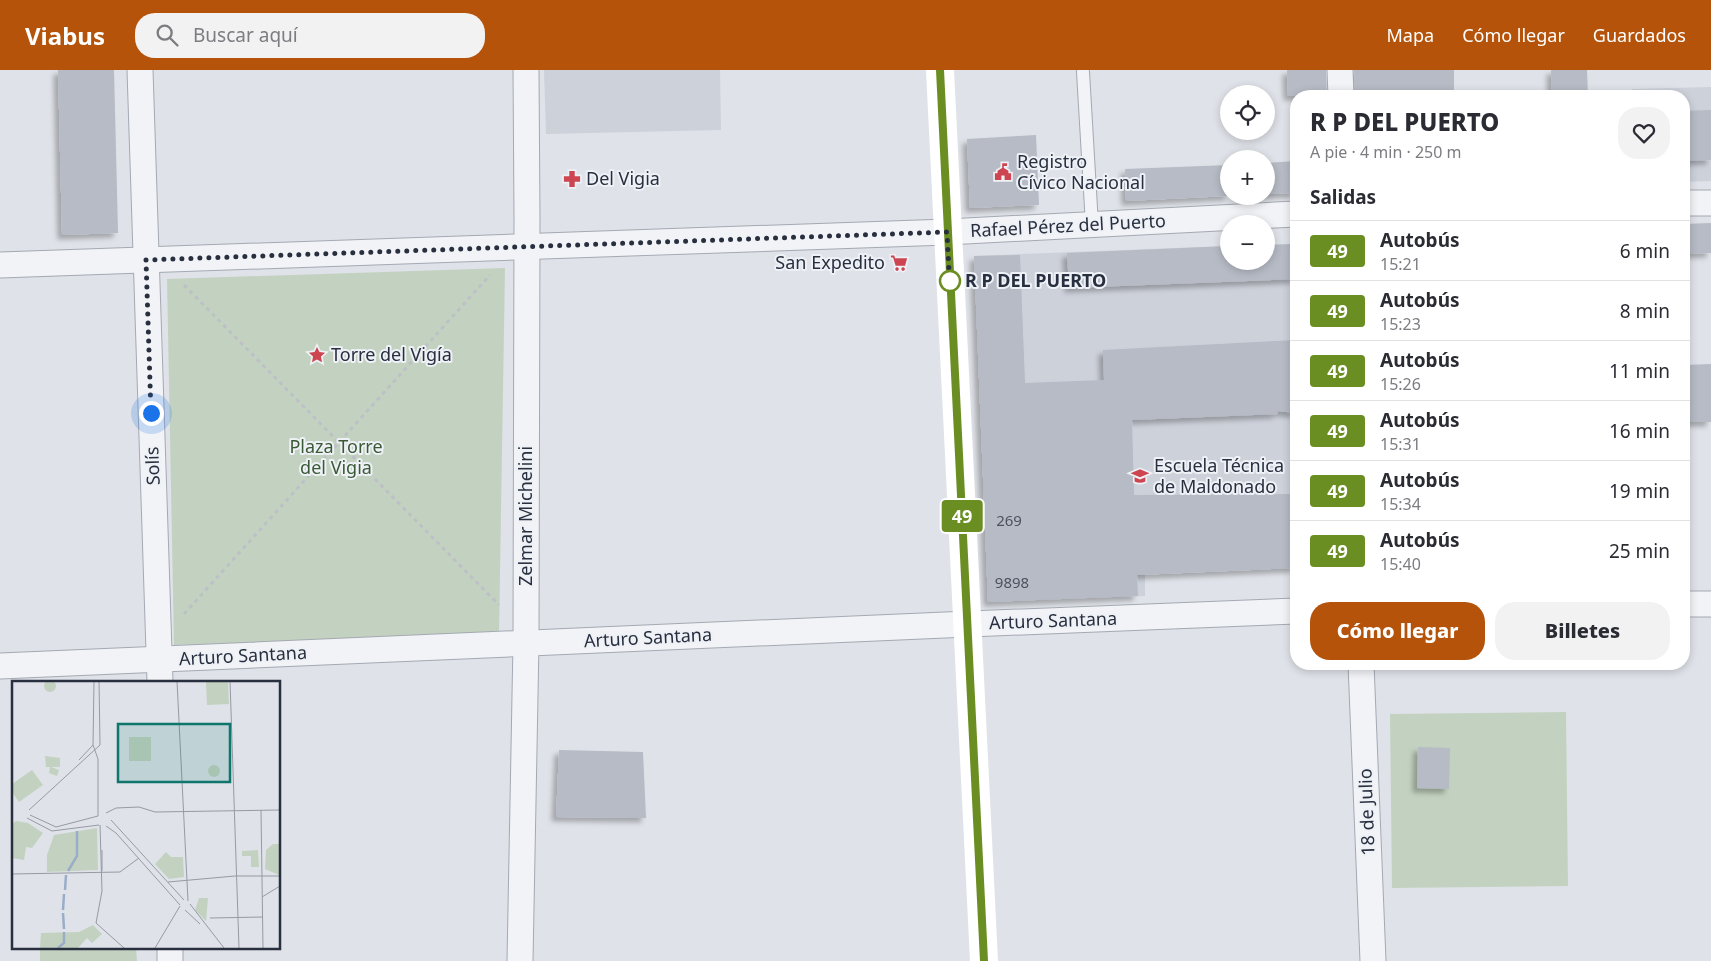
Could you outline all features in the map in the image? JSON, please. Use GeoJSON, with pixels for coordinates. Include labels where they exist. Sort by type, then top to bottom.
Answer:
{"type":"FeatureCollection","features":[{"type":"Feature","properties":{"kind":"street","name":"Solís"},"geometry":{"type":"LineString","coordinates":[[140,70],[152,260],[159,661]]}},
{"type":"Feature","properties":{"kind":"street","name":"Zelmar Michelini"},"geometry":{"type":"LineString","coordinates":[[520,961],[526,638],[521,247],[526,70]]}},
{"type":"Feature","properties":{"kind":"street"},"geometry":{"type":"LineString","coordinates":[[940,70],[984,961]]}},
{"type":"Feature","properties":{"kind":"street"},"geometry":{"type":"LineString","coordinates":[[1340,70],[1341,90]]}},
{"type":"Feature","properties":{"kind":"street"},"geometry":{"type":"LineString","coordinates":[[1690,203],[1711,203]]}},
{"type":"Feature","properties":{"kind":"street","name":"Rafael Pérez del Puerto"},"geometry":{"type":"LineString","coordinates":[[0,265],[947,232],[1290,214]]}},
{"type":"Feature","properties":{"kind":"street"},"geometry":{"type":"LineString","coordinates":[[1690,604],[1711,604]]}},
{"type":"Feature","properties":{"kind":"street","name":"Arturo Santana"},"geometry":{"type":"LineString","coordinates":[[0,666],[159,661],[526,638],[1290,611]]}},
{"type":"Feature","properties":{"kind":"street","name":"18 de Julio"},"geometry":{"type":"LineString","coordinates":[[1362,670],[1373,961]]}},
{"type":"Feature","properties":{"kind":"street"},"geometry":{"type":"LineString","coordinates":[[170,948],[170,961]]}},
{"type":"Feature","properties":{"kind":"lane"},"geometry":{"type":"LineString","coordinates":[[1083,72],[1092,224]]}},
{"type":"Feature","properties":{"kind":"path"},"geometry":{"type":"LineString","coordinates":[[159,661],[339,443],[521,247]]}},
{"type":"Feature","properties":{"kind":"path"},"geometry":{"type":"LineString","coordinates":[[152,260],[339,443],[526,638]]}},
{"type":"Feature","properties":{"kind":"shaded area"},"geometry":{"type":"Polygon","coordinates":[[[544,70],[720,70],[721,130],[546,134],[544,70]]]}},
{"type":"Feature","properties":{"kind":"shaded area"},"geometry":{"type":"Polygon","coordinates":[[[1711,87],[1711,181],[1690,182],[1690,90],[1632,89],[1711,87]]]}},
{"type":"Feature","properties":{"kind":"shaded area","name":"Escuela Técnica de Maldonado"},"geometry":{"type":"Polygon","coordinates":[[[1290,244],[1290,568],[1145,574],[1145,596],[988,602],[974,256],[1220,246],[1220,270],[1275,270],[1275,245],[1290,244]]]}},
{"type":"Feature","properties":{"kind":"green space","name":"Plaza Torre del Vigia"},"geometry":{"type":"Polygon","coordinates":[[[505,268],[499,635],[174,645],[167,279],[505,268]]]}},
{"type":"Feature","properties":{"kind":"green space"},"geometry":{"type":"Polygon","coordinates":[[[1566,712],[1568,886],[1392,888],[1390,714],[1566,712]]]}},
{"type":"Feature","properties":{"kind":"green space"},"geometry":{"type":"Polygon","coordinates":[[[40,948],[136,948],[137,961],[40,961],[40,948]]]}},
{"type":"Feature","properties":{"kind":"building"},"geometry":{"type":"Polygon","coordinates":[[[58,70],[114,70],[118,233],[62,235],[58,70]]]}},
{"type":"Feature","properties":{"kind":"building"},"geometry":{"type":"Polygon","coordinates":[[[1287,70],[1326,70],[1327,90],[1290,90],[1290,96],[1288,96],[1287,70]]]}},
{"type":"Feature","properties":{"kind":"building"},"geometry":{"type":"Polygon","coordinates":[[[1354,70],[1454,70],[1454,90],[1355,90],[1354,70]]]}},
{"type":"Feature","properties":{"kind":"building"},"geometry":{"type":"Polygon","coordinates":[[[1551,70],[1587,70],[1588,90],[1552,90],[1551,70]]]}},
{"type":"Feature","properties":{"kind":"building"},"geometry":{"type":"Polygon","coordinates":[[[1711,110],[1711,160],[1690,161],[1690,111],[1711,110]]]}},
{"type":"Feature","properties":{"kind":"building","name":"Registro Cívico Nacional"},"geometry":{"type":"Polygon","coordinates":[[[1036,135],[1039,205],[970,208],[967,139],[1036,135]]]}},
{"type":"Feature","properties":{"kind":"building"},"geometry":{"type":"Polygon","coordinates":[[[1290,161],[1290,193],[1275,194],[1275,162],[1290,161]]]}},
{"type":"Feature","properties":{"kind":"building"},"geometry":{"type":"Polygon","coordinates":[[[1220,165],[1220,196],[1126,201],[1125,169],[1220,165]]]}},
{"type":"Feature","properties":{"kind":"building"},"geometry":{"type":"Polygon","coordinates":[[[1711,223],[1711,253],[1690,254],[1690,224],[1711,223]]]}},
{"type":"Feature","properties":{"kind":"building"},"geometry":{"type":"Polygon","coordinates":[[[1290,244],[1290,279],[1069,288],[1067,253],[1220,246],[1220,270],[1275,270],[1275,245],[1290,244]]]}},
{"type":"Feature","properties":{"kind":"building"},"geometry":{"type":"Polygon","coordinates":[[[1020,255],[1025,383],[1104,380],[1103,350],[1290,340],[1290,412],[1277,411],[1278,414],[1132,420],[1134,495],[1290,494],[1290,568],[1137,575],[1138,596],[988,602],[974,256],[1020,255]]]}},
{"type":"Feature","properties":{"kind":"building"},"geometry":{"type":"Polygon","coordinates":[[[1711,364],[1711,422],[1690,422],[1690,365],[1711,364]]]}},
{"type":"Feature","properties":{"kind":"building"},"geometry":{"type":"Polygon","coordinates":[[[1418,747],[1450,748],[1449,789],[1417,788],[1418,747]]]}},
{"type":"Feature","properties":{"kind":"building"},"geometry":{"type":"Polygon","coordinates":[[[559,750],[643,752],[646,818],[556,817],[559,750]]]}},
{"type":"Feature","properties":{"kind":"bus line","name":"49"},"geometry":{"type":"LineString","coordinates":[[940,70],[984,961]]}},
{"type":"Feature","properties":{"kind":"place","name":"Registro Cívico Nacional"},"geometry":{"type":"Point","coordinates":[1003,172]}},
{"type":"Feature","properties":{"kind":"place","name":"Del Vigia"},"geometry":{"type":"Point","coordinates":[572,179]}},
{"type":"Feature","properties":{"kind":"place","name":"San Expedito"},"geometry":{"type":"Point","coordinates":[899,263]}},
{"type":"Feature","properties":{"kind":"place","name":"R P DEL PUERTO"},"geometry":{"type":"Point","coordinates":[950,281]}},
{"type":"Feature","properties":{"kind":"place","name":"Torre del Vigía"},"geometry":{"type":"Point","coordinates":[317,355]}},
{"type":"Feature","properties":{"kind":"place","name":"Escuela Técnica de Maldonado"},"geometry":{"type":"Point","coordinates":[1140,476]}},
{"type":"Feature","properties":{"kind":"route"},"geometry":{"type":"LineString","coordinates":[[151,413],[146,260],[947,232],[950,291],[950,281]]}}]}
